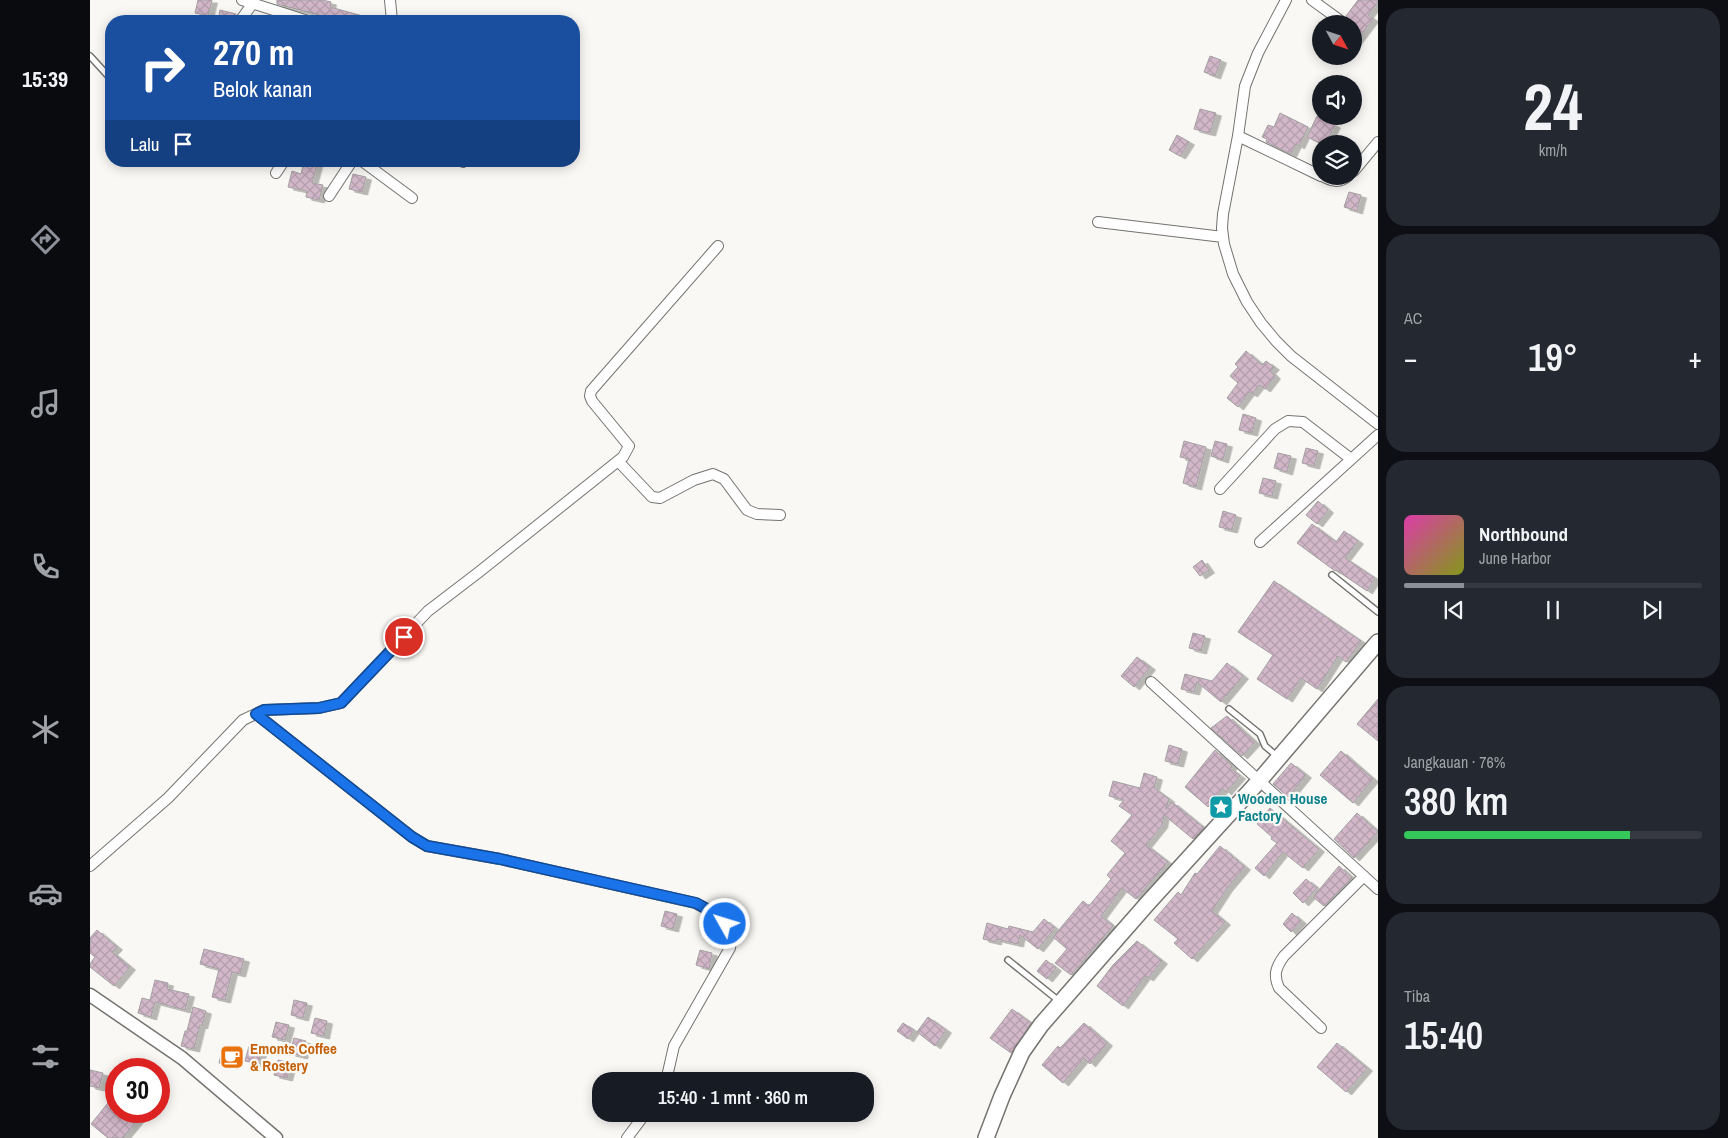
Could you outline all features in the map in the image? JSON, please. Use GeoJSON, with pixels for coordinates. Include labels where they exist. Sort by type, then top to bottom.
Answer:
{"type":"FeatureCollection","features":[{"type":"Feature","properties":{"kind":"main road"},"geometry":{"type":"LineString","coordinates":[[986,1138],[1022,1052],[1041,1025],[1147,904],[1260,780],[1378,642]]}},
{"type":"Feature","properties":{"kind":"street"},"geometry":{"type":"LineString","coordinates":[[242,0],[290,15]]}},
{"type":"Feature","properties":{"kind":"street"},"geometry":{"type":"LineString","coordinates":[[390,0],[391,15]]}},
{"type":"Feature","properties":{"kind":"street"},"geometry":{"type":"LineString","coordinates":[[1286,0],[1258,53],[1245,86],[1238,136],[1223,214],[1223,237],[1233,274],[1248,302],[1276,341],[1292,356],[1378,424]]}},
{"type":"Feature","properties":{"kind":"street"},"geometry":{"type":"LineString","coordinates":[[1312,0],[1333,15]]}},
{"type":"Feature","properties":{"kind":"street"},"geometry":{"type":"LineString","coordinates":[[244,15],[253,3]]}},
{"type":"Feature","properties":{"kind":"street"},"geometry":{"type":"LineString","coordinates":[[1238,136],[1312,172]]}},
{"type":"Feature","properties":{"kind":"street"},"geometry":{"type":"LineString","coordinates":[[1362,161],[1378,142]]}},
{"type":"Feature","properties":{"kind":"street"},"geometry":{"type":"LineString","coordinates":[[276,173],[280,167]]}},
{"type":"Feature","properties":{"kind":"street"},"geometry":{"type":"LineString","coordinates":[[329,196],[348,167]]}},
{"type":"Feature","properties":{"kind":"street"},"geometry":{"type":"LineString","coordinates":[[370,167],[412,198]]}},
{"type":"Feature","properties":{"kind":"street"},"geometry":{"type":"LineString","coordinates":[[1098,222],[1223,237]]}},
{"type":"Feature","properties":{"kind":"street"},"geometry":{"type":"LineString","coordinates":[[90,866],[168,798],[243,720],[264,710],[319,708],[341,703],[428,611],[618,461],[629,446],[592,401],[591,391],[718,246]]}},
{"type":"Feature","properties":{"kind":"street"},"geometry":{"type":"LineString","coordinates":[[1220,489],[1275,429],[1288,421],[1303,422],[1351,460]]}},
{"type":"Feature","properties":{"kind":"street"},"geometry":{"type":"LineString","coordinates":[[1260,542],[1378,435]]}},
{"type":"Feature","properties":{"kind":"street"},"geometry":{"type":"LineString","coordinates":[[618,461],[652,496],[660,498],[694,480],[713,474],[724,479],[748,510],[757,514],[780,515]]}},
{"type":"Feature","properties":{"kind":"street"},"geometry":{"type":"LineString","coordinates":[[1151,682],[1378,889]]}},
{"type":"Feature","properties":{"kind":"street"},"geometry":{"type":"LineString","coordinates":[[256,714],[412,837],[427,846],[500,859],[663,895],[696,903],[718,915],[732,933],[730,948],[674,1046],[668,1072]]}},
{"type":"Feature","properties":{"kind":"street"},"geometry":{"type":"LineString","coordinates":[[1321,1028],[1279,988],[1276,980],[1276,968],[1284,956],[1364,876]]}},
{"type":"Feature","properties":{"kind":"street"},"geometry":{"type":"LineString","coordinates":[[90,995],[182,1058],[276,1138]]}},
{"type":"Feature","properties":{"kind":"street"},"geometry":{"type":"LineString","coordinates":[[627,1138],[639,1122]]}},
{"type":"Feature","properties":{"kind":"lane"},"geometry":{"type":"LineString","coordinates":[[90,56],[105,72]]}},
{"type":"Feature","properties":{"kind":"lane"},"geometry":{"type":"LineString","coordinates":[[1332,575],[1378,612]]}},
{"type":"Feature","properties":{"kind":"lane"},"geometry":{"type":"LineString","coordinates":[[1229,709],[1260,734],[1265,746],[1279,758]]}},
{"type":"Feature","properties":{"kind":"lane"},"geometry":{"type":"LineString","coordinates":[[1008,960],[1061,1003]]}},
{"type":"Feature","properties":{"kind":"building"},"geometry":{"type":"Polygon","coordinates":[[[198,0],[212,0],[208,15],[195,13],[198,0]]]}},
{"type":"Feature","properties":{"kind":"building"},"geometry":{"type":"Polygon","coordinates":[[[277,0],[322,0],[331,2],[330,7],[359,15],[320,15],[277,4],[277,0]]]}},
{"type":"Feature","properties":{"kind":"building"},"geometry":{"type":"Polygon","coordinates":[[[1358,0],[1378,0],[1368,15],[1373,19],[1362,33],[1362,15],[1347,15],[1358,0]]]}},
{"type":"Feature","properties":{"kind":"building"},"geometry":{"type":"Polygon","coordinates":[[[220,10],[236,14],[236,15],[219,15],[220,10]]]}},
{"type":"Feature","properties":{"kind":"building"},"geometry":{"type":"Polygon","coordinates":[[[1210,56],[1221,60],[1215,76],[1204,72],[1210,56]]]}},
{"type":"Feature","properties":{"kind":"building"},"geometry":{"type":"Polygon","coordinates":[[[1200,109],[1216,113],[1210,133],[1194,129],[1200,109]]]}},
{"type":"Feature","properties":{"kind":"building"},"geometry":{"type":"Polygon","coordinates":[[[1280,113],[1308,127],[1299,146],[1296,144],[1291,154],[1266,142],[1267,139],[1262,137],[1268,125],[1274,127],[1280,113]]]}},
{"type":"Feature","properties":{"kind":"building"},"geometry":{"type":"Polygon","coordinates":[[[1313,125],[1335,125],[1330,135],[1312,135],[1312,139],[1307,137],[1313,125]]]}},
{"type":"Feature","properties":{"kind":"building"},"geometry":{"type":"Polygon","coordinates":[[[1177,135],[1189,142],[1180,156],[1169,150],[1177,135]]]}},
{"type":"Feature","properties":{"kind":"building"},"geometry":{"type":"Polygon","coordinates":[[[303,167],[316,167],[312,183],[323,185],[319,200],[306,197],[307,191],[288,187],[292,171],[301,174],[303,167]]]}},
{"type":"Feature","properties":{"kind":"building"},"geometry":{"type":"Polygon","coordinates":[[[353,174],[366,177],[362,192],[349,189],[353,174]]]}},
{"type":"Feature","properties":{"kind":"building"},"geometry":{"type":"Polygon","coordinates":[[[1349,192],[1361,195],[1357,211],[1344,207],[1349,192]]]}},
{"type":"Feature","properties":{"kind":"building"},"geometry":{"type":"Polygon","coordinates":[[[1246,351],[1262,365],[1266,361],[1274,367],[1270,371],[1275,376],[1265,389],[1259,385],[1252,394],[1249,392],[1238,407],[1227,398],[1238,383],[1230,376],[1238,367],[1235,364],[1246,351]]]}},
{"type":"Feature","properties":{"kind":"building"},"geometry":{"type":"Polygon","coordinates":[[[1243,414],[1256,418],[1252,433],[1239,430],[1243,414]]]}},
{"type":"Feature","properties":{"kind":"building"},"geometry":{"type":"Polygon","coordinates":[[[1184,441],[1206,447],[1196,487],[1183,483],[1189,459],[1180,457],[1184,441]]]}},
{"type":"Feature","properties":{"kind":"building"},"geometry":{"type":"Polygon","coordinates":[[[1215,441],[1227,444],[1223,460],[1211,456],[1215,441]]]}},
{"type":"Feature","properties":{"kind":"building"},"geometry":{"type":"Polygon","coordinates":[[[1306,448],[1318,451],[1314,466],[1302,463],[1306,448]]]}},
{"type":"Feature","properties":{"kind":"building"},"geometry":{"type":"Polygon","coordinates":[[[1278,453],[1291,456],[1287,472],[1274,468],[1278,453]]]}},
{"type":"Feature","properties":{"kind":"building"},"geometry":{"type":"Polygon","coordinates":[[[1263,478],[1276,481],[1272,496],[1259,493],[1263,478]]]}},
{"type":"Feature","properties":{"kind":"building"},"geometry":{"type":"Polygon","coordinates":[[[1318,501],[1328,510],[1317,524],[1306,515],[1318,501]]]}},
{"type":"Feature","properties":{"kind":"building"},"geometry":{"type":"Polygon","coordinates":[[[1223,511],[1236,515],[1232,530],[1219,527],[1223,511]]]}},
{"type":"Feature","properties":{"kind":"building"},"geometry":{"type":"Polygon","coordinates":[[[1312,524],[1336,542],[1344,531],[1358,541],[1345,558],[1375,578],[1367,591],[1335,571],[1297,543],[1312,524]]]}},
{"type":"Feature","properties":{"kind":"building"},"geometry":{"type":"Polygon","coordinates":[[[1202,560],[1209,570],[1200,576],[1193,567],[1202,560]]]}},
{"type":"Feature","properties":{"kind":"building"},"geometry":{"type":"Polygon","coordinates":[[[1274,581],[1361,641],[1346,662],[1338,656],[1317,689],[1301,678],[1287,699],[1257,679],[1273,655],[1238,632],[1274,581]]]}},
{"type":"Feature","properties":{"kind":"building"},"geometry":{"type":"Polygon","coordinates":[[[1193,633],[1205,636],[1201,651],[1189,648],[1193,633]]]}},
{"type":"Feature","properties":{"kind":"building"},"geometry":{"type":"Polygon","coordinates":[[[1137,657],[1150,667],[1134,687],[1121,676],[1137,657]]]}},
{"type":"Feature","properties":{"kind":"building"},"geometry":{"type":"Polygon","coordinates":[[[1227,663],[1243,676],[1221,702],[1197,682],[1194,692],[1181,689],[1185,674],[1212,681],[1227,663]]]}},
{"type":"Feature","properties":{"kind":"building"},"geometry":{"type":"Polygon","coordinates":[[[1378,699],[1378,741],[1357,724],[1378,699]]]}},
{"type":"Feature","properties":{"kind":"building"},"geometry":{"type":"Polygon","coordinates":[[[1227,716],[1255,742],[1242,756],[1211,728],[1227,716]]]}},
{"type":"Feature","properties":{"kind":"building"},"geometry":{"type":"Polygon","coordinates":[[[1169,745],[1182,749],[1178,764],[1165,761],[1169,745]]]}},
{"type":"Feature","properties":{"kind":"building"},"geometry":{"type":"Polygon","coordinates":[[[1215,750],[1232,766],[1230,768],[1240,776],[1226,792],[1223,789],[1208,807],[1185,787],[1215,750]]]}},
{"type":"Feature","properties":{"kind":"building"},"geometry":{"type":"Polygon","coordinates":[[[1341,751],[1373,779],[1353,803],[1320,775],[1341,751]]]}},
{"type":"Feature","properties":{"kind":"building"},"geometry":{"type":"Polygon","coordinates":[[[1291,763],[1306,775],[1288,797],[1273,784],[1291,763]]]}},
{"type":"Feature","properties":{"kind":"building"},"geometry":{"type":"Polygon","coordinates":[[[1144,773],[1157,777],[1154,788],[1169,799],[1166,809],[1172,802],[1204,828],[1193,839],[1164,815],[1162,825],[1146,845],[1168,862],[1136,899],[1122,888],[1101,916],[1113,926],[1071,975],[1055,963],[1067,949],[1053,937],[1083,901],[1089,906],[1111,879],[1107,875],[1125,853],[1111,841],[1132,815],[1119,806],[1124,800],[1109,796],[1113,781],[1140,788],[1144,773]]]}},
{"type":"Feature","properties":{"kind":"building"},"geometry":{"type":"Polygon","coordinates":[[[1270,808],[1319,849],[1303,868],[1283,852],[1264,876],[1255,868],[1277,843],[1257,824],[1270,808]]]}},
{"type":"Feature","properties":{"kind":"building"},"geometry":{"type":"Polygon","coordinates":[[[1357,813],[1378,832],[1354,858],[1334,839],[1357,813]]]}},
{"type":"Feature","properties":{"kind":"building"},"geometry":{"type":"Polygon","coordinates":[[[1220,846],[1245,867],[1227,888],[1212,911],[1225,922],[1192,959],[1174,943],[1178,939],[1154,920],[1178,892],[1181,895],[1195,873],[1197,874],[1220,846]]]}},
{"type":"Feature","properties":{"kind":"building"},"geometry":{"type":"Polygon","coordinates":[[[1339,866],[1352,878],[1324,906],[1313,897],[1339,866]]]}},
{"type":"Feature","properties":{"kind":"building"},"geometry":{"type":"Polygon","coordinates":[[[1306,879],[1317,888],[1303,903],[1293,893],[1306,879]]]}},
{"type":"Feature","properties":{"kind":"building"},"geometry":{"type":"Polygon","coordinates":[[[665,911],[677,914],[673,929],[661,926],[665,911]]]}},
{"type":"Feature","properties":{"kind":"building"},"geometry":{"type":"Polygon","coordinates":[[[1292,913],[1301,921],[1291,932],[1283,924],[1292,913]]]}},
{"type":"Feature","properties":{"kind":"building"},"geometry":{"type":"Polygon","coordinates":[[[1044,919],[1055,928],[1038,949],[1020,935],[1018,944],[996,939],[996,942],[983,939],[987,923],[1008,929],[1009,926],[1033,932],[1044,919]]]}},
{"type":"Feature","properties":{"kind":"building"},"geometry":{"type":"Polygon","coordinates":[[[97,930],[117,947],[112,952],[130,967],[114,986],[90,967],[95,957],[90,953],[90,938],[97,930]]]}},
{"type":"Feature","properties":{"kind":"building"},"geometry":{"type":"Polygon","coordinates":[[[1137,941],[1162,961],[1148,978],[1145,976],[1123,1006],[1097,986],[1113,965],[1137,941]]]}},
{"type":"Feature","properties":{"kind":"building"},"geometry":{"type":"Polygon","coordinates":[[[204,949],[244,959],[240,974],[232,972],[225,1000],[212,997],[219,969],[200,964],[204,949]]]}},
{"type":"Feature","properties":{"kind":"building"},"geometry":{"type":"Polygon","coordinates":[[[700,950],[712,953],[709,969],[696,965],[700,950]]]}},
{"type":"Feature","properties":{"kind":"building"},"geometry":{"type":"Polygon","coordinates":[[[1046,960],[1056,968],[1047,979],[1037,971],[1046,960]]]}},
{"type":"Feature","properties":{"kind":"building"},"geometry":{"type":"Polygon","coordinates":[[[155,980],[168,983],[167,989],[189,994],[185,1010],[155,1002],[151,1017],[138,1013],[142,998],[150,1000],[155,980]]]}},
{"type":"Feature","properties":{"kind":"building"},"geometry":{"type":"Polygon","coordinates":[[[294,1000],[307,1003],[303,1018],[291,1015],[294,1000]]]}},
{"type":"Feature","properties":{"kind":"building"},"geometry":{"type":"Polygon","coordinates":[[[193,1007],[206,1011],[202,1026],[200,1025],[194,1049],[181,1046],[193,1007]]]}},
{"type":"Feature","properties":{"kind":"building"},"geometry":{"type":"Polygon","coordinates":[[[1012,1009],[1031,1023],[1011,1053],[990,1038],[1012,1009]]]}},
{"type":"Feature","properties":{"kind":"building"},"geometry":{"type":"Polygon","coordinates":[[[928,1017],[946,1030],[935,1046],[917,1032],[928,1017]]]}},
{"type":"Feature","properties":{"kind":"building"},"geometry":{"type":"Polygon","coordinates":[[[315,1018],[327,1021],[324,1036],[311,1033],[315,1018]]]}},
{"type":"Feature","properties":{"kind":"building"},"geometry":{"type":"Polygon","coordinates":[[[276,1022],[289,1025],[285,1040],[272,1037],[276,1022]]]}},
{"type":"Feature","properties":{"kind":"building"},"geometry":{"type":"Polygon","coordinates":[[[903,1023],[914,1030],[908,1039],[897,1031],[903,1023]]]}},
{"type":"Feature","properties":{"kind":"building"},"geometry":{"type":"Polygon","coordinates":[[[1084,1023],[1107,1043],[1090,1064],[1084,1058],[1063,1083],[1042,1065],[1058,1046],[1060,1048],[1084,1023]]]}},
{"type":"Feature","properties":{"kind":"building"},"geometry":{"type":"Polygon","coordinates":[[[294,1038],[306,1041],[302,1056],[290,1053],[294,1038]]]}},
{"type":"Feature","properties":{"kind":"building"},"geometry":{"type":"Polygon","coordinates":[[[1337,1043],[1367,1068],[1346,1092],[1317,1067],[1337,1043]]]}},
{"type":"Feature","properties":{"kind":"building"},"geometry":{"type":"Polygon","coordinates":[[[249,1046],[262,1049],[258,1064],[245,1061],[249,1046]]]}},
{"type":"Feature","properties":{"kind":"building"},"geometry":{"type":"Polygon","coordinates":[[[223,1048],[236,1051],[232,1066],[219,1063],[223,1048]]]}},
{"type":"Feature","properties":{"kind":"building"},"geometry":{"type":"Polygon","coordinates":[[[278,1060],[291,1063],[287,1078],[274,1075],[278,1060]]]}},
{"type":"Feature","properties":{"kind":"building"},"geometry":{"type":"Polygon","coordinates":[[[90,1070],[103,1073],[99,1088],[90,1086],[90,1070]]]}},
{"type":"Feature","properties":{"kind":"building"},"geometry":{"type":"Polygon","coordinates":[[[105,1107],[105,1123],[135,1123],[123,1138],[108,1138],[91,1124],[105,1107]]]}},
{"type":"Feature","properties":{"kind":"place","name":"Wooden House Factory"},"geometry":{"type":"Point","coordinates":[1221,807]}},
{"type":"Feature","properties":{"kind":"place","name":"Emonts Coffee & Rostery"},"geometry":{"type":"Point","coordinates":[232,1057]}},
{"type":"Feature","properties":{"kind":"route"},"geometry":{"type":"LineString","coordinates":[[404,637],[341,703],[319,708],[264,710],[256,714],[412,837],[427,846],[500,859],[696,903],[718,915],[725,924]]}}]}
